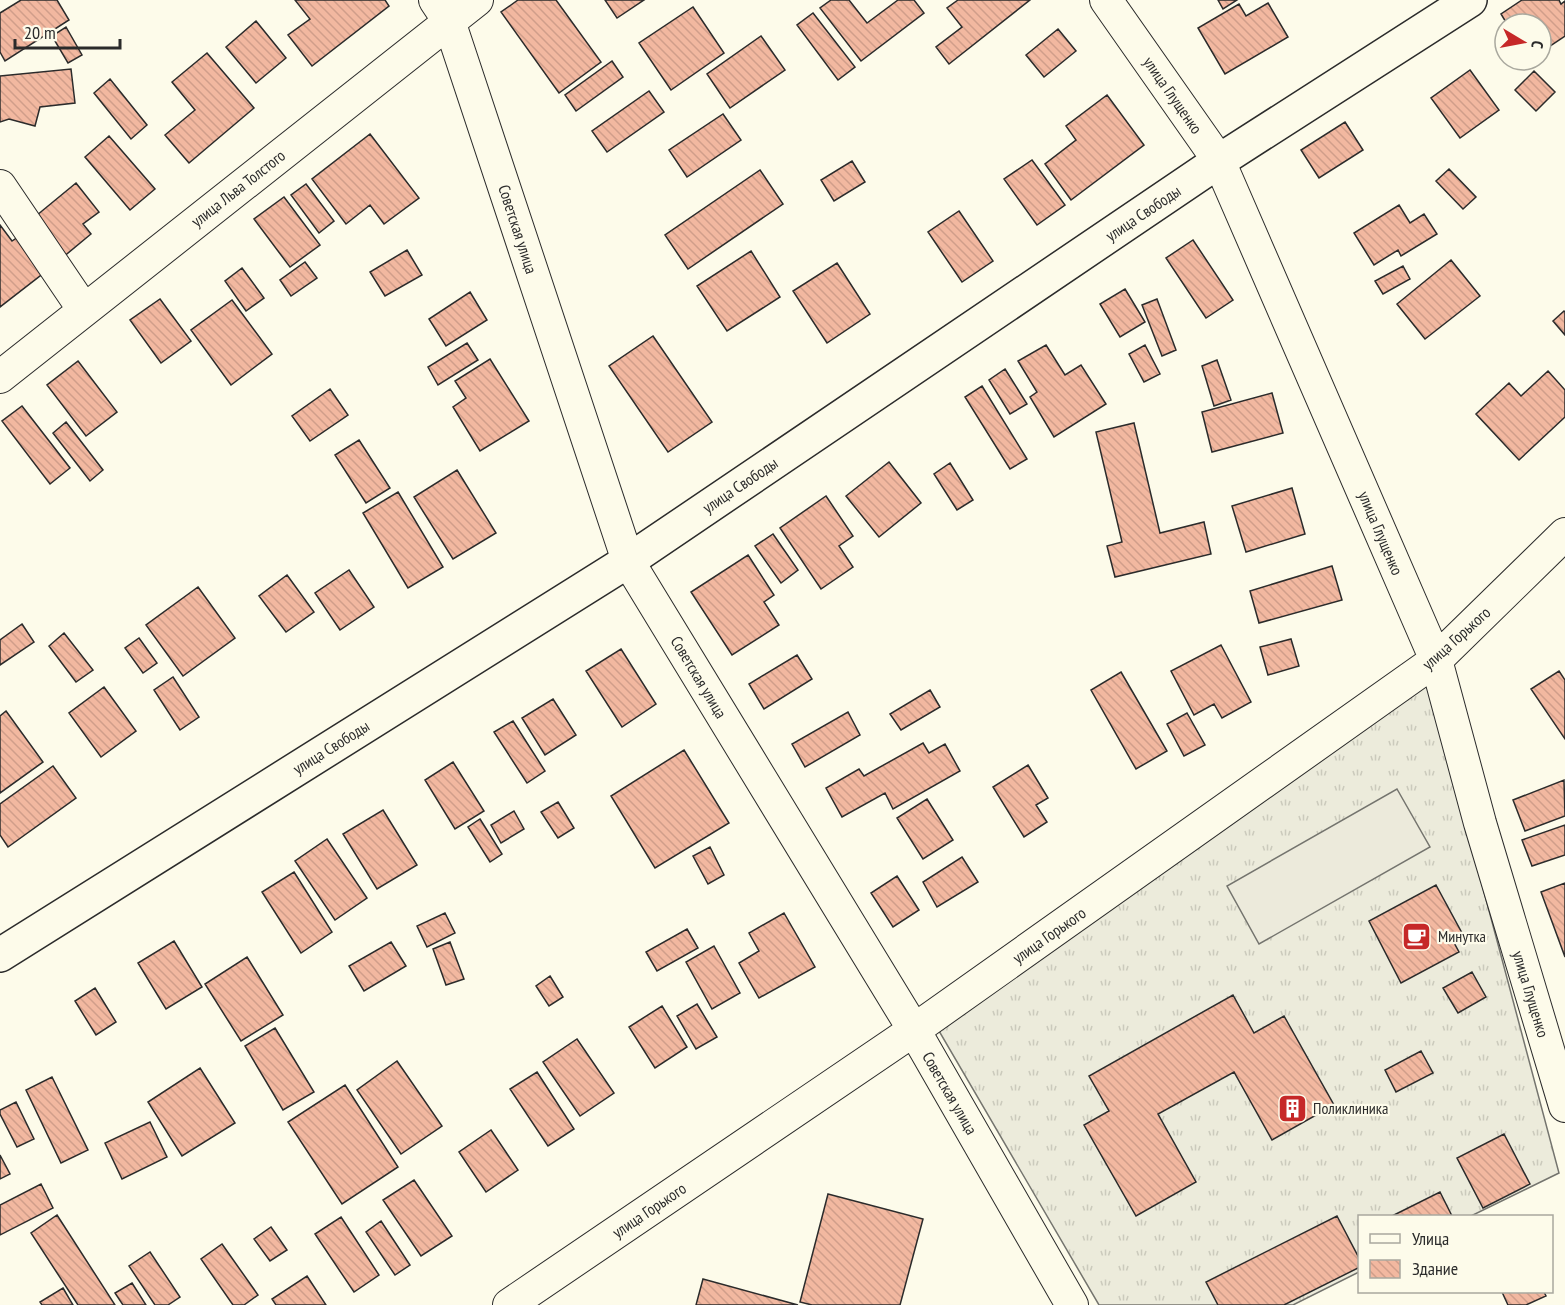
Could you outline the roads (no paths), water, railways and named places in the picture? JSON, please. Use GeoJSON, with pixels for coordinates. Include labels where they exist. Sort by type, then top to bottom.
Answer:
{"type":"FeatureCollection","features":[{"type":"Feature","properties":{"kind":"street","name":"улица Льва Толстого"},"geometry":{"type":"LineString","coordinates":[[0,377],[84,310],[442,10],[477,0]]}},
{"type":"Feature","properties":{"kind":"street","name":"улица Глущенко"},"geometry":{"type":"LineString","coordinates":[[1106,0],[1219,161],[1436,660],[1480,823],[1565,1106]]}},
{"type":"Feature","properties":{"kind":"street","name":"улица Свободы"},"geometry":{"type":"LineString","coordinates":[[0,955],[628,561],[1219,161],[1470,0]]}},
{"type":"Feature","properties":{"kind":"street","name":"Советская улица"},"geometry":{"type":"LineString","coordinates":[[442,10],[628,561],[914,1030],[1072,1305]]}},
{"type":"Feature","properties":{"kind":"street"},"geometry":{"type":"LineString","coordinates":[[0,186],[84,310]]}},
{"type":"Feature","properties":{"kind":"street","name":"улица Горького"},"geometry":{"type":"LineString","coordinates":[[509,1305],[914,1030],[1436,660],[1565,534]]}},
{"type":"Feature","properties":{"kind":"place","name":"Минутка"},"geometry":{"type":"Point","coordinates":[1417,936]}},
{"type":"Feature","properties":{"kind":"place","name":"Поликлиника"},"geometry":{"type":"Point","coordinates":[1292,1108]}}]}
